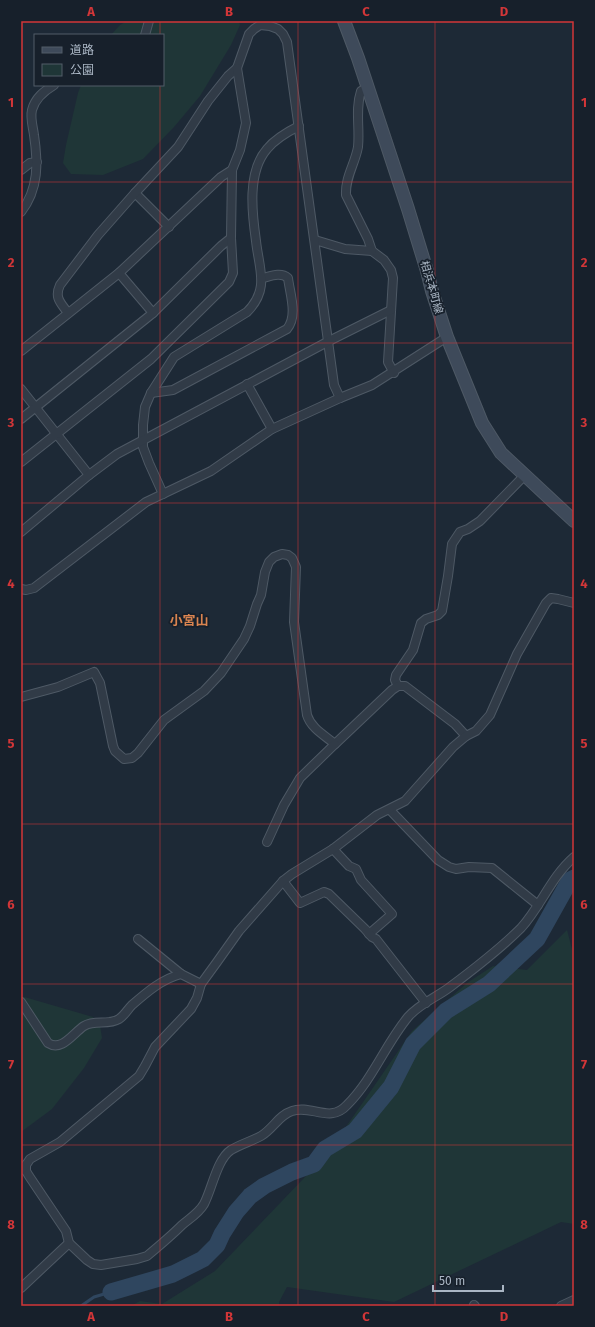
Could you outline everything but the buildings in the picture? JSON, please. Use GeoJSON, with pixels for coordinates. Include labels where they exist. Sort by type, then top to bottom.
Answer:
{"type":"FeatureCollection","features":[{"type":"Feature","properties":{"kind":"main road","name":"相浜本町線"},"geometry":{"type":"LineString","coordinates":[[344,21],[423,257],[447,337],[482,423],[501,453],[574,521]]}},
{"type":"Feature","properties":{"kind":"street"},"geometry":{"type":"LineString","coordinates":[[145,34],[149,21]]}},
{"type":"Feature","properties":{"kind":"street"},"geometry":{"type":"LineString","coordinates":[[21,462],[151,359],[229,282],[232,273],[232,170],[240,150],[246,122],[237,68],[249,34],[260,25],[278,29],[283,34],[287,42],[334,386],[340,398]]}},
{"type":"Feature","properties":{"kind":"street"},"geometry":{"type":"LineString","coordinates":[[68,314],[57,298],[57,291],[60,285],[98,235],[178,147],[208,101],[228,76],[237,68]]}},
{"type":"Feature","properties":{"kind":"street"},"geometry":{"type":"LineString","coordinates":[[21,212],[31,196],[35,182],[37,162],[31,118],[32,110],[42,92],[52,86]]}},
{"type":"Feature","properties":{"kind":"street"},"geometry":{"type":"LineString","coordinates":[[367,88],[361,91],[358,100],[358,146],[355,159],[348,176],[346,195],[372,251]]}},
{"type":"Feature","properties":{"kind":"street"},"geometry":{"type":"LineString","coordinates":[[163,494],[143,447],[145,407],[151,393],[174,357],[247,312],[255,304],[262,278],[256,241],[252,199],[253,183],[259,161],[266,150],[275,141],[299,126]]}},
{"type":"Feature","properties":{"kind":"street"},"geometry":{"type":"LineString","coordinates":[[21,170],[30,163],[37,162]]}},
{"type":"Feature","properties":{"kind":"street"},"geometry":{"type":"LineString","coordinates":[[21,351],[119,274],[221,177],[232,170]]}},
{"type":"Feature","properties":{"kind":"street"},"geometry":{"type":"LineString","coordinates":[[135,193],[169,227]]}},
{"type":"Feature","properties":{"kind":"street"},"geometry":{"type":"LineString","coordinates":[[21,419],[153,313],[231,238]]}},
{"type":"Feature","properties":{"kind":"street"},"geometry":{"type":"LineString","coordinates":[[315,240],[345,249],[372,251],[384,260],[391,270],[391,310],[388,362],[394,373]]}},
{"type":"Feature","properties":{"kind":"street"},"geometry":{"type":"LineString","coordinates":[[119,274],[153,313]]}},
{"type":"Feature","properties":{"kind":"street"},"geometry":{"type":"LineString","coordinates":[[151,393],[173,390],[287,329],[291,325],[293,314],[288,278],[284,275],[278,275],[262,278]]}},
{"type":"Feature","properties":{"kind":"street"},"geometry":{"type":"LineString","coordinates":[[21,532],[117,454],[247,384],[391,310]]}},
{"type":"Feature","properties":{"kind":"street"},"geometry":{"type":"LineString","coordinates":[[21,589],[26,590],[34,588],[146,502],[211,471],[272,429],[340,398],[372,386],[447,337]]}},
{"type":"Feature","properties":{"kind":"street"},"geometry":{"type":"LineString","coordinates":[[247,384],[272,429]]}},
{"type":"Feature","properties":{"kind":"street"},"geometry":{"type":"LineString","coordinates":[[21,390],[90,475]]}},
{"type":"Feature","properties":{"kind":"street"},"geometry":{"type":"LineString","coordinates":[[398,686],[395,680],[396,675],[413,650],[421,623],[426,619],[438,615],[442,610],[452,544],[460,532],[468,529],[480,521],[524,476]]}},
{"type":"Feature","properties":{"kind":"street"},"geometry":{"type":"LineString","coordinates":[[21,697],[58,687],[94,672],[100,683],[109,733],[115,751],[124,759],[132,758],[138,753],[164,720],[204,691],[222,673],[244,639],[250,626],[261,595],[269,562],[274,557],[282,554],[288,555],[292,558],[296,566],[294,622],[309,722],[335,744]]}},
{"type":"Feature","properties":{"kind":"street"},"geometry":{"type":"LineString","coordinates":[[574,603],[551,598],[546,603],[517,654],[490,715],[476,731],[466,736],[453,747],[405,801],[390,810],[377,815],[333,849],[292,874],[284,881],[239,932],[201,984],[197,998],[191,1009],[155,1047],[139,1076],[60,1142],[30,1159],[23,1167],[66,1231],[69,1243],[93,1264],[112,1264],[147,1256],[196,1213],[203,1204],[222,1160],[229,1151],[262,1135],[282,1116],[293,1110],[333,1114],[346,1106],[363,1087],[388,1044],[410,1016],[451,986],[521,928],[556,877],[565,865],[574,857]]}},
{"type":"Feature","properties":{"kind":"street"},"geometry":{"type":"LineString","coordinates":[[267,842],[284,805],[300,778],[398,686],[405,686],[455,724],[466,736]]}},
{"type":"Feature","properties":{"kind":"street"},"geometry":{"type":"LineString","coordinates":[[390,810],[438,860],[449,867],[492,868],[538,905]]}},
{"type":"Feature","properties":{"kind":"street"},"geometry":{"type":"LineString","coordinates":[[333,849],[349,866],[356,869],[361,880],[392,914],[369,934]]}},
{"type":"Feature","properties":{"kind":"street"},"geometry":{"type":"LineString","coordinates":[[284,881],[300,903],[324,892],[329,894],[372,937],[376,939],[426,1003]]}},
{"type":"Feature","properties":{"kind":"street"},"geometry":{"type":"LineString","coordinates":[[138,939],[181,974],[201,984]]}},
{"type":"Feature","properties":{"kind":"street"},"geometry":{"type":"LineString","coordinates":[[21,1002],[48,1043],[58,1046],[63,1044],[88,1024],[96,1022],[110,1023],[120,1018],[131,1006],[163,981],[181,974]]}},
{"type":"Feature","properties":{"kind":"street"},"geometry":{"type":"LineString","coordinates":[[21,1288],[69,1243]]}},
{"type":"Feature","properties":{"kind":"street"},"geometry":{"type":"LineString","coordinates":[[561,1306],[571,1303]]}},
{"type":"Feature","properties":{"kind":"green space"},"geometry":{"type":"Polygon","coordinates":[[[127,21],[239,21],[240,25],[231,45],[200,96],[174,127],[143,159],[103,175],[71,174],[63,163],[81,86],[164,86],[164,34],[112,34],[120,25],[127,21]]]}},
{"type":"Feature","properties":{"kind":"green space"},"geometry":{"type":"Polygon","coordinates":[[[567,930],[574,957],[574,1224],[561,1222],[394,1302],[287,1287],[279,1302],[279,1306],[131,1306],[140,1301],[162,1304],[215,1271],[328,1153],[412,1031],[467,983],[493,966],[527,970],[567,930]]]}},
{"type":"Feature","properties":{"kind":"green space"},"geometry":{"type":"Polygon","coordinates":[[[21,996],[93,1017],[100,1025],[102,1038],[84,1068],[52,1109],[21,1132],[21,996]]]}},
{"type":"Feature","properties":{"kind":"waterway"},"geometry":{"type":"LineString","coordinates":[[111,1292],[173,1274],[203,1259],[217,1245],[236,1212],[250,1196],[264,1186],[292,1172],[314,1164],[325,1149],[355,1131],[391,1087],[413,1044],[446,1011],[489,984],[537,939],[570,880],[574,878]]}},
{"type":"Feature","properties":{"kind":"waterway"},"geometry":{"type":"LineString","coordinates":[[81,1306],[94,1297],[111,1292]]}},
{"type":"Feature","properties":{"kind":"district","name":"小宮山"},"geometry":{"type":"Point","coordinates":[189,620]}}]}
